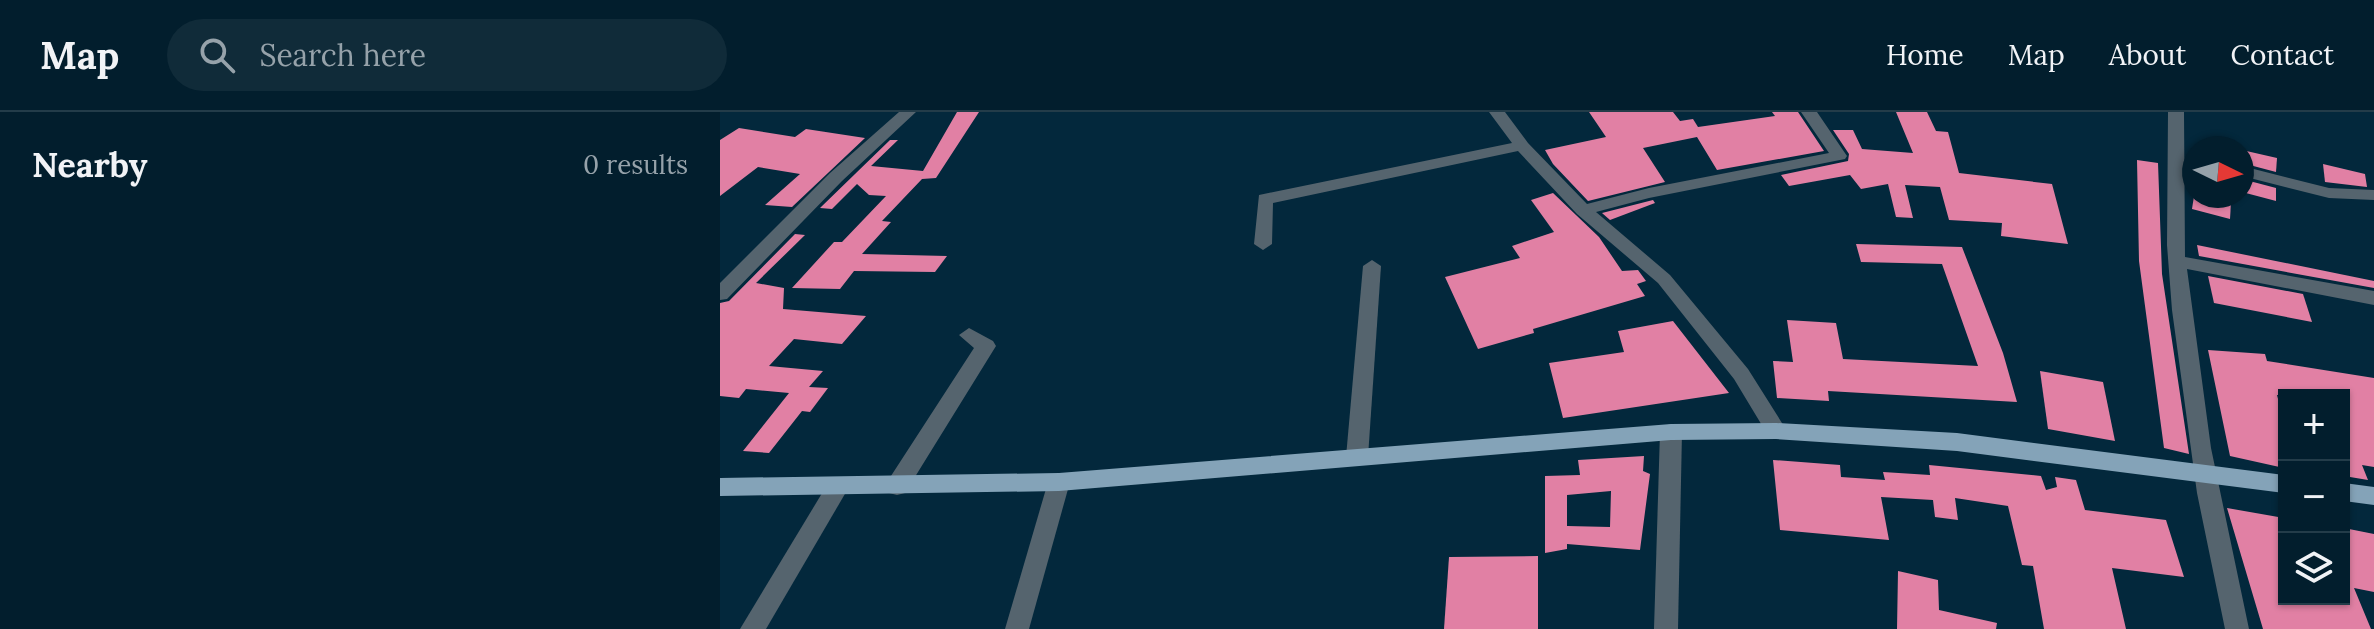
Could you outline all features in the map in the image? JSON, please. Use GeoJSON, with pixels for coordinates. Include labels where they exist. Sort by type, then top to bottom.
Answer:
{"type":"FeatureCollection","features":[{"type":"Feature","properties":{"kind":"main road"},"geometry":{"type":"LineString","coordinates":[[720,487],[1059,482],[1671,432],[1776,431],[1957,442],[2278,483]]}},
{"type":"Feature","properties":{"kind":"main road"},"geometry":{"type":"LineString","coordinates":[[2350,493],[2374,496]]}},
{"type":"Feature","properties":{"kind":"street"},"geometry":{"type":"LineString","coordinates":[[720,294],[836,177],[908,112]]}},
{"type":"Feature","properties":{"kind":"street"},"geometry":{"type":"LineString","coordinates":[[1497,112],[1522,146],[1583,210],[1664,279],[1741,374],[1776,431]]}},
{"type":"Feature","properties":{"kind":"street"},"geometry":{"type":"LineString","coordinates":[[1583,210],[1664,189],[1839,156],[1809,112]]}},
{"type":"Feature","properties":{"kind":"street"},"geometry":{"type":"LineString","coordinates":[[2176,112],[2182,139]]}},
{"type":"Feature","properties":{"kind":"street"},"geometry":{"type":"LineString","coordinates":[[1263,244],[1265,199],[1522,146]]}},
{"type":"Feature","properties":{"kind":"street"},"geometry":{"type":"LineString","coordinates":[[2254,174],[2329,193],[2374,195]]}},
{"type":"Feature","properties":{"kind":"street"},"geometry":{"type":"LineString","coordinates":[[2182,203],[2177,261],[2204,472],[2218,555],[2237,629]]}},
{"type":"Feature","properties":{"kind":"street"},"geometry":{"type":"LineString","coordinates":[[2177,261],[2374,298]]}},
{"type":"Feature","properties":{"kind":"street"},"geometry":{"type":"LineString","coordinates":[[1357,457],[1372,266]]}},
{"type":"Feature","properties":{"kind":"street"},"geometry":{"type":"LineString","coordinates":[[897,486],[986,346],[969,335]]}},
{"type":"Feature","properties":{"kind":"street"},"geometry":{"type":"LineString","coordinates":[[1666,629],[1671,432]]}},
{"type":"Feature","properties":{"kind":"street"},"geometry":{"type":"LineString","coordinates":[[1017,629],[1059,482]]}},
{"type":"Feature","properties":{"kind":"street"},"geometry":{"type":"LineString","coordinates":[[752,629],[838,487]]}},
{"type":"Feature","properties":{"kind":"building"},"geometry":{"type":"Polygon","coordinates":[[[957,112],[979,112],[936,178],[922,179],[882,221],[891,222],[862,254],[947,256],[935,272],[854,271],[840,289],[792,288],[834,242],[842,242],[886,196],[869,195],[857,184],[832,209],[820,208],[890,140],[898,140],[871,166],[923,171],[957,112]]]}},
{"type":"Feature","properties":{"kind":"building"},"geometry":{"type":"Polygon","coordinates":[[[1589,112],[1673,112],[1680,121],[1693,119],[1698,127],[1775,116],[1772,112],[1798,112],[1824,151],[1717,170],[1697,137],[1643,148],[1665,182],[1588,201],[1553,164],[1545,150],[1606,137],[1589,112]]]}},
{"type":"Feature","properties":{"kind":"building"},"geometry":{"type":"Polygon","coordinates":[[[1896,112],[1927,112],[1936,131],[1948,132],[1959,173],[2052,184],[2068,244],[2001,236],[2002,223],[1949,220],[1940,187],[1905,185],[1913,218],[1896,217],[1888,184],[1861,189],[1850,175],[1789,186],[1781,175],[1848,161],[1849,154],[1833,130],[1853,130],[1862,149],[1913,153],[1896,112]]]}},
{"type":"Feature","properties":{"kind":"building"},"geometry":{"type":"Polygon","coordinates":[[[739,128],[795,137],[806,129],[865,138],[792,207],[765,205],[800,174],[758,167],[720,196],[720,140],[739,128]]]}},
{"type":"Feature","properties":{"kind":"building"},"geometry":{"type":"Polygon","coordinates":[[[2254,153],[2277,158],[2276,172],[2254,166],[2254,153]]]}},
{"type":"Feature","properties":{"kind":"building"},"geometry":{"type":"Polygon","coordinates":[[[2137,160],[2158,163],[2162,274],[2189,454],[2164,448],[2139,261],[2137,160]]]}},
{"type":"Feature","properties":{"kind":"building"},"geometry":{"type":"Polygon","coordinates":[[[2323,164],[2365,174],[2367,187],[2325,182],[2323,164]]]}},
{"type":"Feature","properties":{"kind":"building"},"geometry":{"type":"Polygon","coordinates":[[[2254,182],[2276,188],[2276,201],[2254,195],[2254,182]]]}},
{"type":"Feature","properties":{"kind":"building"},"geometry":{"type":"Polygon","coordinates":[[[1553,193],[1599,237],[1622,271],[1638,270],[1646,281],[1637,284],[1645,296],[1533,329],[1534,333],[1478,349],[1445,277],[1520,258],[1512,246],[1554,232],[1531,200],[1553,193]]]}},
{"type":"Feature","properties":{"kind":"building"},"geometry":{"type":"Polygon","coordinates":[[[1653,200],[1655,203],[1610,220],[1602,213],[1653,200]]]}},
{"type":"Feature","properties":{"kind":"building"},"geometry":{"type":"Polygon","coordinates":[[[2231,208],[2230,219],[2192,209],[2231,208]]]}},
{"type":"Feature","properties":{"kind":"building"},"geometry":{"type":"Polygon","coordinates":[[[795,234],[805,235],[756,283],[784,288],[783,309],[866,316],[842,344],[794,339],[769,366],[823,371],[809,387],[828,388],[810,412],[802,411],[769,453],[743,451],[789,393],[746,389],[739,398],[720,396],[720,303],[729,301],[795,234]]]}},
{"type":"Feature","properties":{"kind":"building"},"geometry":{"type":"Polygon","coordinates":[[[1856,244],[1962,247],[2003,353],[2017,402],[1828,391],[1829,401],[1777,398],[1773,361],[1793,362],[1787,320],[1836,323],[1843,359],[1978,366],[1942,264],[1861,262],[1856,244]]]}},
{"type":"Feature","properties":{"kind":"building"},"geometry":{"type":"Polygon","coordinates":[[[2197,245],[2374,281],[2374,288],[2199,256],[2197,245]]]}},
{"type":"Feature","properties":{"kind":"building"},"geometry":{"type":"Polygon","coordinates":[[[2208,276],[2303,294],[2312,322],[2214,303],[2208,276]]]}},
{"type":"Feature","properties":{"kind":"building"},"geometry":{"type":"Polygon","coordinates":[[[1673,321],[1729,393],[1563,418],[1549,363],[1624,352],[1618,331],[1673,321]]]}},
{"type":"Feature","properties":{"kind":"building"},"geometry":{"type":"Polygon","coordinates":[[[2208,350],[2265,354],[2267,361],[2374,378],[2374,467],[2362,465],[2368,480],[2350,477],[2350,389],[2278,389],[2278,467],[2230,456],[2208,350]]]}},
{"type":"Feature","properties":{"kind":"building"},"geometry":{"type":"Polygon","coordinates":[[[2040,371],[2103,382],[2115,441],[2048,429],[2040,371]]]}},
{"type":"Feature","properties":{"kind":"building"},"geometry":{"type":"Polygon","coordinates":[[[1644,456],[1643,471],[1650,474],[1640,550],[1567,544],[1567,549],[1545,553],[1545,476],[1580,475],[1578,460],[1644,456]],[[1611,491],[1567,495],[1567,526],[1610,527],[1611,491]]]}},
{"type":"Feature","properties":{"kind":"building"},"geometry":{"type":"Polygon","coordinates":[[[1773,460],[1840,465],[1841,477],[1885,480],[1883,472],[1930,475],[1929,465],[2041,476],[2046,490],[2057,487],[2055,477],[2076,480],[2085,510],[2166,520],[2184,577],[2112,568],[2126,629],[2044,629],[2033,566],[2022,565],[2008,506],[1955,498],[1958,520],[1935,517],[1933,500],[1881,497],[1889,540],[1780,530],[1773,460]]]}},
{"type":"Feature","properties":{"kind":"building"},"geometry":{"type":"Polygon","coordinates":[[[2227,508],[2278,517],[2278,605],[2350,605],[2350,529],[2374,534],[2374,592],[2354,588],[2371,629],[2263,629],[2227,508]]]}},
{"type":"Feature","properties":{"kind":"building"},"geometry":{"type":"Polygon","coordinates":[[[1538,556],[1538,629],[1444,629],[1449,557],[1538,556]]]}},
{"type":"Feature","properties":{"kind":"building"},"geometry":{"type":"Polygon","coordinates":[[[1898,571],[1938,580],[1939,610],[1997,623],[1996,629],[1897,629],[1898,571]]]}}]}
